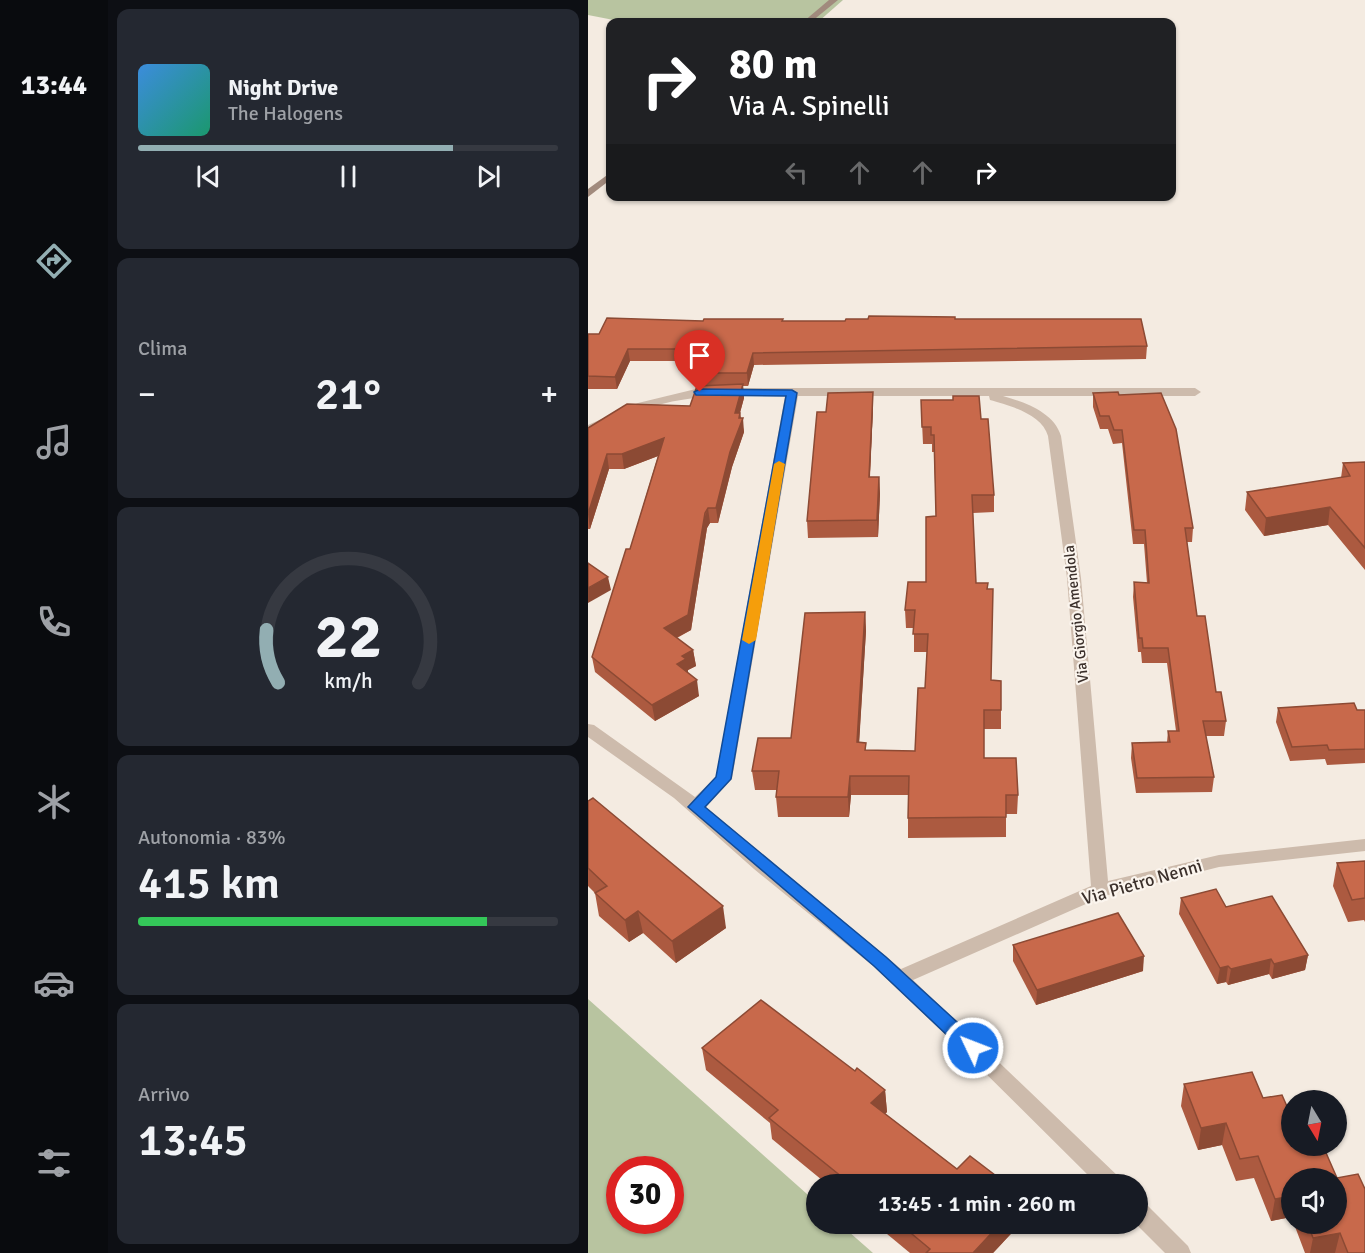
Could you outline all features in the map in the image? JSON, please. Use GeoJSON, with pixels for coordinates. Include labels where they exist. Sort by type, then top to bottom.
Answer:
{"type":"FeatureCollection","features":[{"type":"Feature","properties":{"kind":"main road"},"geometry":{"type":"LineString","coordinates":[[812,18],[834,0]]}},
{"type":"Feature","properties":{"kind":"main road"},"geometry":{"type":"LineString","coordinates":[[588,194],[606,179]]}},
{"type":"Feature","properties":{"kind":"street","name":"Via Giorgio Amendola"},"geometry":{"type":"LineString","coordinates":[[588,430],[609,418],[656,400],[700,392],[1195,392]]}},
{"type":"Feature","properties":{"kind":"street"},"geometry":{"type":"LineString","coordinates":[[695,807],[724,779],[792,393]]}},
{"type":"Feature","properties":{"kind":"street","name":"Via Giorgio Amendola"},"geometry":{"type":"LineString","coordinates":[[971,393],[1008,400],[1033,413],[1052,429],[1074,578],[1100,890]]}},
{"type":"Feature","properties":{"kind":"street"},"geometry":{"type":"LineString","coordinates":[[588,729],[695,807],[898,978],[982,1056],[1101,1174]]}},
{"type":"Feature","properties":{"kind":"street","name":"Via Pietro Nenni"},"geometry":{"type":"LineString","coordinates":[[898,978],[1100,890],[1219,861],[1365,845]]}},
{"type":"Feature","properties":{"kind":"street"},"geometry":{"type":"LineString","coordinates":[[1148,1221],[1180,1253]]}},
{"type":"Feature","properties":{"kind":"green space"},"geometry":{"type":"Polygon","coordinates":[[[588,0],[843,0],[823,18],[606,18],[588,15],[588,0]]]}},
{"type":"Feature","properties":{"kind":"green space"},"geometry":{"type":"Polygon","coordinates":[[[588,999],[806,1193],[806,1234],[851,1234],[873,1253],[588,1253],[588,999]]]}},
{"type":"Feature","properties":{"kind":"building"},"geometry":{"type":"Polygon","coordinates":[[[869,316],[955,317],[955,319],[1141,319],[1147,346],[753,353],[747,373],[702,373],[710,349],[628,349],[615,377],[588,376],[588,334],[599,334],[607,318],[845,321],[846,319],[868,319],[869,316]]]}},
{"type":"Feature","properties":{"kind":"building"},"geometry":{"type":"Polygon","coordinates":[[[743,384],[735,413],[740,413],[739,418],[743,418],[730,452],[716,508],[708,508],[705,513],[688,615],[664,628],[693,650],[682,656],[686,659],[677,664],[697,680],[652,705],[592,657],[626,549],[630,549],[664,438],[622,454],[607,454],[588,514],[588,428],[627,404],[690,406],[697,386],[743,384]]]}},
{"type":"Feature","properties":{"kind":"building"},"geometry":{"type":"Polygon","coordinates":[[[873,392],[869,477],[879,477],[877,520],[807,521],[817,412],[826,412],[828,393],[873,392]]]}},
{"type":"Feature","properties":{"kind":"building"},"geometry":{"type":"Polygon","coordinates":[[[1118,392],[1119,395],[1161,393],[1176,429],[1193,528],[1185,528],[1197,616],[1205,616],[1216,692],[1221,692],[1226,721],[1203,721],[1214,777],[1137,778],[1132,743],[1170,742],[1168,731],[1179,731],[1168,648],[1143,648],[1142,638],[1139,638],[1134,582],[1149,583],[1145,530],[1134,530],[1122,430],[1114,430],[1109,416],[1100,416],[1093,393],[1118,392]]]}},
{"type":"Feature","properties":{"kind":"building"},"geometry":{"type":"Polygon","coordinates":[[[953,396],[979,396],[981,419],[988,419],[994,495],[972,495],[976,583],[988,583],[987,589],[993,589],[991,680],[1001,681],[1001,710],[984,710],[984,758],[1016,758],[1018,795],[1006,795],[1006,817],[908,818],[909,776],[850,776],[848,797],[776,797],[779,771],[752,771],[758,738],[791,738],[805,613],[865,612],[857,742],[866,743],[865,750],[915,751],[918,688],[925,688],[928,634],[913,634],[915,610],[905,610],[908,582],[926,582],[926,517],[936,516],[934,435],[931,435],[931,427],[922,427],[921,400],[953,400],[953,396]]]}},
{"type":"Feature","properties":{"kind":"building"},"geometry":{"type":"Polygon","coordinates":[[[1365,462],[1365,548],[1330,507],[1266,518],[1247,492],[1350,476],[1343,463],[1365,462]]]}},
{"type":"Feature","properties":{"kind":"building"},"geometry":{"type":"Polygon","coordinates":[[[588,563],[608,577],[588,588],[588,563]]]}},
{"type":"Feature","properties":{"kind":"building"},"geometry":{"type":"Polygon","coordinates":[[[1354,703],[1357,710],[1365,710],[1365,749],[1329,750],[1327,745],[1292,747],[1278,708],[1354,703]]]}},
{"type":"Feature","properties":{"kind":"building"},"geometry":{"type":"Polygon","coordinates":[[[593,798],[723,906],[672,941],[638,911],[625,920],[595,893],[607,886],[588,868],[588,801],[593,798]]]}},
{"type":"Feature","properties":{"kind":"building"},"geometry":{"type":"Polygon","coordinates":[[[1365,861],[1365,898],[1352,900],[1337,863],[1365,861]]]}},
{"type":"Feature","properties":{"kind":"building"},"geometry":{"type":"Polygon","coordinates":[[[1216,889],[1226,907],[1272,896],[1308,955],[1274,964],[1271,959],[1231,969],[1228,966],[1220,968],[1181,898],[1216,889]]]}},
{"type":"Feature","properties":{"kind":"building"},"geometry":{"type":"Polygon","coordinates":[[[1118,913],[1144,956],[1037,990],[1013,945],[1118,913]]]}},
{"type":"Feature","properties":{"kind":"building"},"geometry":{"type":"Polygon","coordinates":[[[761,1000],[855,1071],[857,1068],[885,1090],[871,1103],[957,1169],[970,1156],[994,1174],[838,1174],[769,1118],[778,1110],[702,1048],[761,1000]]]}},
{"type":"Feature","properties":{"kind":"building"},"geometry":{"type":"Polygon","coordinates":[[[1252,1072],[1263,1098],[1281,1095],[1281,1156],[1327,1156],[1333,1168],[1281,1168],[1281,1198],[1275,1199],[1258,1156],[1240,1159],[1226,1123],[1201,1128],[1184,1084],[1252,1072]]]}},
{"type":"Feature","properties":{"kind":"building"},"geometry":{"type":"Polygon","coordinates":[[[1358,1174],[1365,1189],[1365,1253],[1348,1253],[1340,1234],[1347,1234],[1347,1176],[1358,1174]]]}},
{"type":"Feature","properties":{"kind":"building"},"geometry":{"type":"Polygon","coordinates":[[[912,1234],[991,1234],[973,1253],[926,1253],[930,1249],[912,1234]]]}},
{"type":"Feature","properties":{"kind":"building"},"geometry":{"type":"Polygon","coordinates":[[[1312,1234],[1335,1234],[1313,1238],[1312,1234]]]}},
{"type":"Feature","properties":{"kind":"slow traffic"},"geometry":{"type":"LineString","coordinates":[[749,640],[779,464]]}},
{"type":"Feature","properties":{"kind":"route"},"geometry":{"type":"LineString","coordinates":[[700,392],[792,393],[724,779],[695,807],[760,864],[880,961],[973,1048]]}}]}
